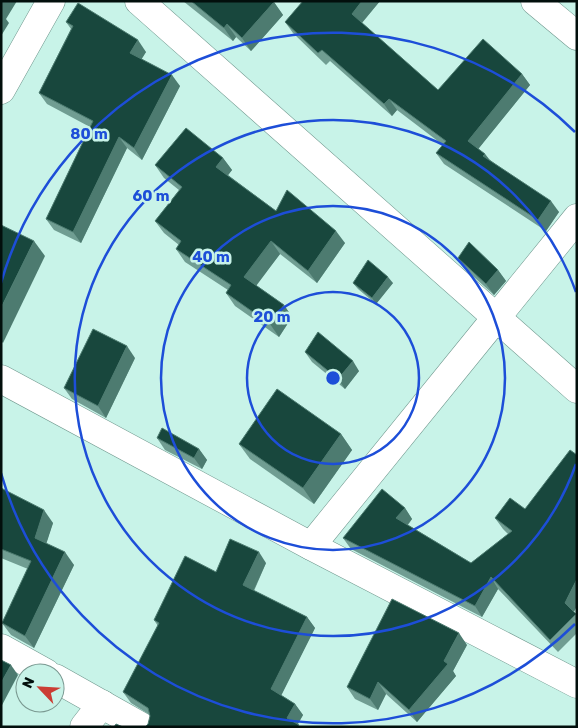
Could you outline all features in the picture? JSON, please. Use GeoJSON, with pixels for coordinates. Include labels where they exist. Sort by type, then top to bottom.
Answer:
{"type":"FeatureCollection","features":[{"type":"Feature","properties":{"kind":"street"},"geometry":{"type":"LineString","coordinates":[[1,90],[51,1]]}},
{"type":"Feature","properties":{"kind":"street"},"geometry":{"type":"LineString","coordinates":[[139,1],[577,389]]}},
{"type":"Feature","properties":{"kind":"street"},"geometry":{"type":"LineString","coordinates":[[535,1],[577,36]]}},
{"type":"Feature","properties":{"kind":"street"},"geometry":{"type":"LineString","coordinates":[[311,546],[577,218]]}},
{"type":"Feature","properties":{"kind":"street"},"geometry":{"type":"LineString","coordinates":[[1,379],[311,546],[577,684]]}},
{"type":"Feature","properties":{"kind":"street"},"geometry":{"type":"LineString","coordinates":[[1,648],[28,663]]}},
{"type":"Feature","properties":{"kind":"street"},"geometry":{"type":"LineString","coordinates":[[65,684],[142,727]]}},
{"type":"Feature","properties":{"kind":"street"},"geometry":{"type":"LineString","coordinates":[[84,727],[102,704]]}},
{"type":"Feature","properties":{"kind":"building"},"geometry":{"type":"Polygon","coordinates":[[[191,1],[274,2],[242,38],[227,24],[224,28],[191,1]]]}},
{"type":"Feature","properties":{"kind":"building"},"geometry":{"type":"Polygon","coordinates":[[[303,1],[362,1],[352,14],[438,90],[483,39],[522,74],[468,141],[485,154],[483,156],[551,201],[538,220],[436,153],[446,141],[389,99],[384,104],[322,50],[318,53],[285,22],[303,1]]]}},
{"type":"Feature","properties":{"kind":"building"},"geometry":{"type":"Polygon","coordinates":[[[78,3],[138,40],[130,53],[172,75],[134,148],[119,137],[73,232],[46,219],[93,121],[39,93],[73,26],[66,22],[78,3]]]}},
{"type":"Feature","properties":{"kind":"building"},"geometry":{"type":"Polygon","coordinates":[[[186,128],[223,158],[216,167],[276,211],[287,190],[336,231],[308,271],[271,241],[244,277],[284,305],[270,324],[226,293],[231,285],[176,249],[181,241],[155,221],[182,187],[155,165],[186,128]]]}},
{"type":"Feature","properties":{"kind":"building"},"geometry":{"type":"Polygon","coordinates":[[[1,225],[34,241],[1,308],[1,225]]]}},
{"type":"Feature","properties":{"kind":"building"},"geometry":{"type":"Polygon","coordinates":[[[469,242],[498,270],[486,284],[458,258],[469,242]]]}},
{"type":"Feature","properties":{"kind":"building"},"geometry":{"type":"Polygon","coordinates":[[[368,260],[388,277],[372,298],[353,283],[368,260]]]}},
{"type":"Feature","properties":{"kind":"building"},"geometry":{"type":"Polygon","coordinates":[[[93,329],[127,346],[98,406],[64,388],[93,329]]]}},
{"type":"Feature","properties":{"kind":"building"},"geometry":{"type":"Polygon","coordinates":[[[318,332],[353,361],[338,379],[305,352],[318,332]]]}},
{"type":"Feature","properties":{"kind":"building"},"geometry":{"type":"Polygon","coordinates":[[[277,389],[341,434],[303,488],[239,444],[277,389]]]}},
{"type":"Feature","properties":{"kind":"building"},"geometry":{"type":"Polygon","coordinates":[[[162,428],[199,449],[194,458],[157,438],[162,428]]]}},
{"type":"Feature","properties":{"kind":"building"},"geometry":{"type":"Polygon","coordinates":[[[570,450],[577,455],[577,579],[565,603],[576,614],[550,640],[491,577],[475,606],[343,538],[382,489],[405,508],[396,518],[471,563],[512,531],[495,518],[510,498],[525,509],[570,450]]]}},
{"type":"Feature","properties":{"kind":"building"},"geometry":{"type":"Polygon","coordinates":[[[1,488],[44,510],[35,538],[65,552],[25,636],[2,623],[31,561],[1,549],[1,488]]]}},
{"type":"Feature","properties":{"kind":"building"},"geometry":{"type":"Polygon","coordinates":[[[230,539],[259,552],[243,585],[307,617],[271,689],[295,704],[287,718],[299,725],[298,727],[145,727],[150,716],[148,708],[123,692],[159,623],[154,620],[185,556],[216,572],[230,539]]]}},
{"type":"Feature","properties":{"kind":"building"},"geometry":{"type":"Polygon","coordinates":[[[392,599],[459,633],[444,661],[448,664],[409,710],[378,682],[370,699],[347,687],[392,599]]]}},
{"type":"Feature","properties":{"kind":"building"},"geometry":{"type":"Polygon","coordinates":[[[1,660],[11,665],[1,683],[1,660]]]}}]}
